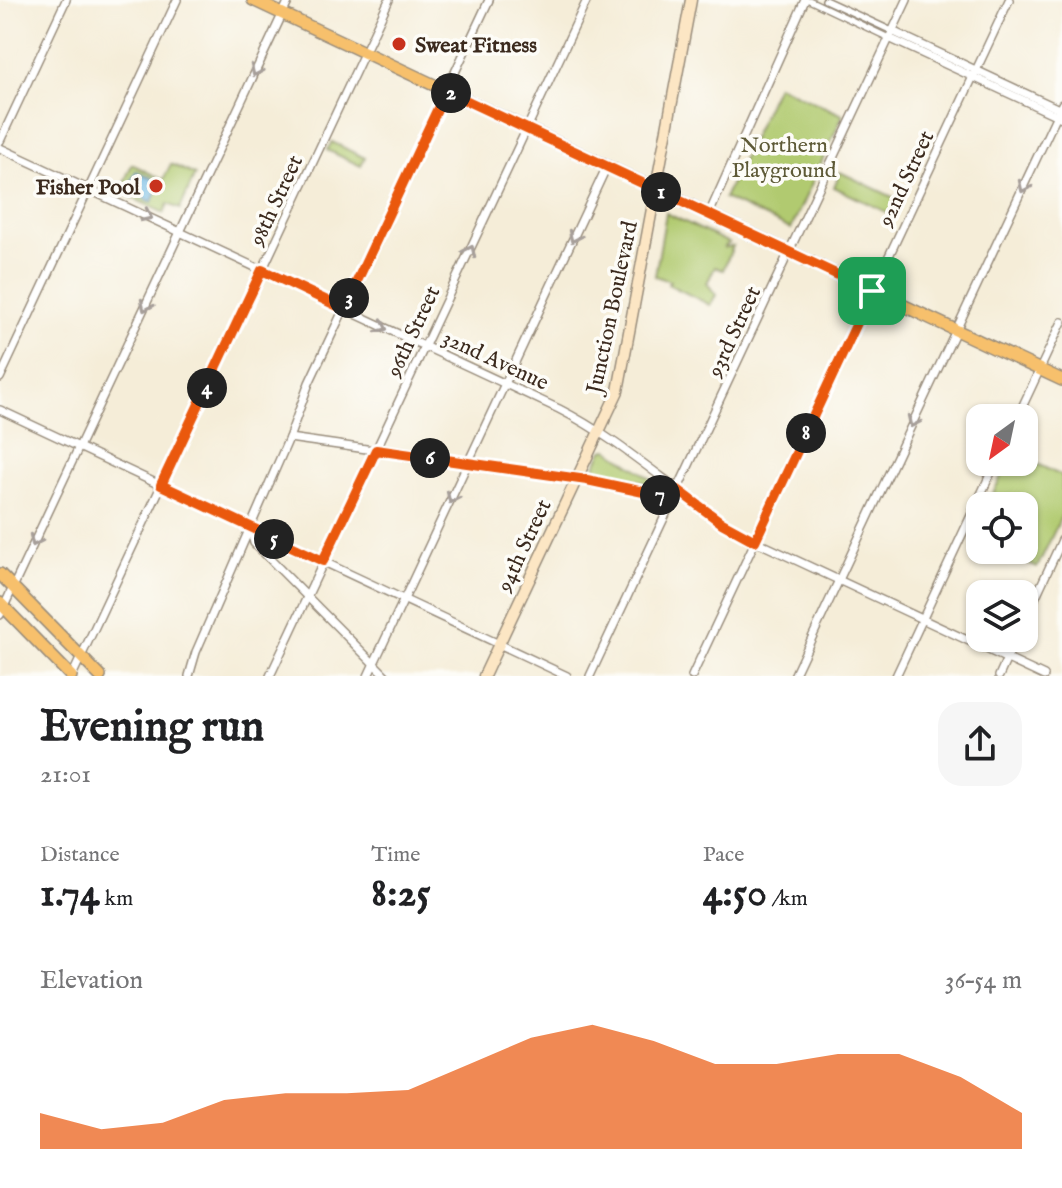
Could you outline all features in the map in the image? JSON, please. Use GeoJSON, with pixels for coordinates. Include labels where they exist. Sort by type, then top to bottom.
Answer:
{"type":"FeatureCollection","features":[{"type":"Feature","properties":{"kind":"main road"},"geometry":{"type":"LineString","coordinates":[[253,0],[1062,380]]}},
{"type":"Feature","properties":{"kind":"main road","name":"Junction Boulevard"},"geometry":{"type":"LineString","coordinates":[[599,432],[618,391],[691,0]]}},
{"type":"Feature","properties":{"kind":"main road","name":"94th Street"},"geometry":{"type":"LineString","coordinates":[[484,676],[599,432]]}},
{"type":"Feature","properties":{"kind":"main road"},"geometry":{"type":"LineString","coordinates":[[0,574],[100,676]]}},
{"type":"Feature","properties":{"kind":"main road"},"geometry":{"type":"LineString","coordinates":[[2,605],[72,676]]}},
{"type":"Feature","properties":{"kind":"street"},"geometry":{"type":"LineString","coordinates":[[0,141],[66,0]]}},
{"type":"Feature","properties":{"kind":"street"},"geometry":{"type":"LineString","coordinates":[[0,378],[177,0]]}},
{"type":"Feature","properties":{"kind":"street"},"geometry":{"type":"LineString","coordinates":[[2,605],[13,588],[289,0]]}},
{"type":"Feature","properties":{"kind":"street","name":"98th Street"},"geometry":{"type":"LineString","coordinates":[[72,676],[389,0]]}},
{"type":"Feature","properties":{"kind":"street"},"geometry":{"type":"LineString","coordinates":[[189,676],[196,652],[289,438],[309,383],[489,0]]}},
{"type":"Feature","properties":{"kind":"street","name":"96th Street"},"geometry":{"type":"LineString","coordinates":[[270,676],[587,0]]}},
{"type":"Feature","properties":{"kind":"street"},"geometry":{"type":"LineString","coordinates":[[709,214],[807,0],[891,34]]}},
{"type":"Feature","properties":{"kind":"street"},"geometry":{"type":"LineString","coordinates":[[794,676],[1060,112],[974,74],[825,0]]}},
{"type":"Feature","properties":{"kind":"street","name":"93rd Street"},"geometry":{"type":"LineString","coordinates":[[590,676],[907,0]]}},
{"type":"Feature","properties":{"kind":"street","name":"92nd Street"},"geometry":{"type":"LineString","coordinates":[[692,676],[1009,0]]}},
{"type":"Feature","properties":{"kind":"street","name":"32nd Avenue"},"geometry":{"type":"LineString","coordinates":[[0,148],[559,409],[599,432],[722,523],[1044,676]]}},
{"type":"Feature","properties":{"kind":"street"},"geometry":{"type":"LineString","coordinates":[[368,676],[607,166]]}},
{"type":"Feature","properties":{"kind":"street"},"geometry":{"type":"LineString","coordinates":[[1024,404],[1062,322]]}},
{"type":"Feature","properties":{"kind":"street"},"geometry":{"type":"LineString","coordinates":[[0,410],[567,676]]}},
{"type":"Feature","properties":{"kind":"street"},"geometry":{"type":"LineString","coordinates":[[289,438],[577,479],[667,497],[678,490]]}},
{"type":"Feature","properties":{"kind":"street"},"geometry":{"type":"LineString","coordinates":[[896,676],[989,476]]}},
{"type":"Feature","properties":{"kind":"street"},"geometry":{"type":"LineString","coordinates":[[250,527],[254,543],[386,676]]}},
{"type":"Feature","properties":{"kind":"street"},"geometry":{"type":"LineString","coordinates":[[1038,592],[1062,540]]}},
{"type":"Feature","properties":{"kind":"street"},"geometry":{"type":"LineString","coordinates":[[999,676],[1010,652]]}},
{"type":"Feature","properties":{"kind":"green space","name":"Northern Playground"},"geometry":{"type":"Polygon","coordinates":[[[777,85],[843,115],[791,229],[724,198],[777,85]]]}},
{"type":"Feature","properties":{"kind":"green space"},"geometry":{"type":"Polygon","coordinates":[[[332,142],[365,158],[361,166],[327,150],[332,142]]]}},
{"type":"Feature","properties":{"kind":"green space","name":"Fisher Pool"},"geometry":{"type":"Polygon","coordinates":[[[132,164],[163,180],[171,164],[195,175],[180,209],[168,204],[164,213],[120,192],[132,164]]]}},
{"type":"Feature","properties":{"kind":"green space"},"geometry":{"type":"Polygon","coordinates":[[[840,172],[901,201],[894,216],[834,187],[840,172]]]}},
{"type":"Feature","properties":{"kind":"green space"},"geometry":{"type":"Polygon","coordinates":[[[666,213],[729,243],[723,248],[733,246],[723,270],[715,267],[707,283],[716,295],[710,305],[668,284],[670,281],[655,276],[666,213]]]}},
{"type":"Feature","properties":{"kind":"green space"},"geometry":{"type":"Polygon","coordinates":[[[608,449],[661,486],[597,471],[595,466],[603,450],[608,449]]]}},
{"type":"Feature","properties":{"kind":"green space"},"geometry":{"type":"Polygon","coordinates":[[[1038,465],[1062,476],[1062,515],[1037,568],[1029,564],[1038,564],[1038,492],[994,492],[1001,476],[1038,476],[1038,465]]]}},
{"type":"Feature","properties":{"kind":"water"},"geometry":{"type":"Polygon","coordinates":[[[136,171],[160,182],[152,202],[127,190],[136,171]]]}},
{"type":"Feature","properties":{"kind":"place","name":"Sweat Fitness"},"geometry":{"type":"Point","coordinates":[399,44]}},
{"type":"Feature","properties":{"kind":"place","name":"Fisher Pool"},"geometry":{"type":"Point","coordinates":[156,186]}},
{"type":"Feature","properties":{"kind":"route"},"geometry":{"type":"LineString","coordinates":[[446,91],[872,291],[755,541],[722,523],[678,490],[667,497],[587,480],[376,450],[323,561],[161,485],[262,270],[344,309],[446,91]]}}]}
